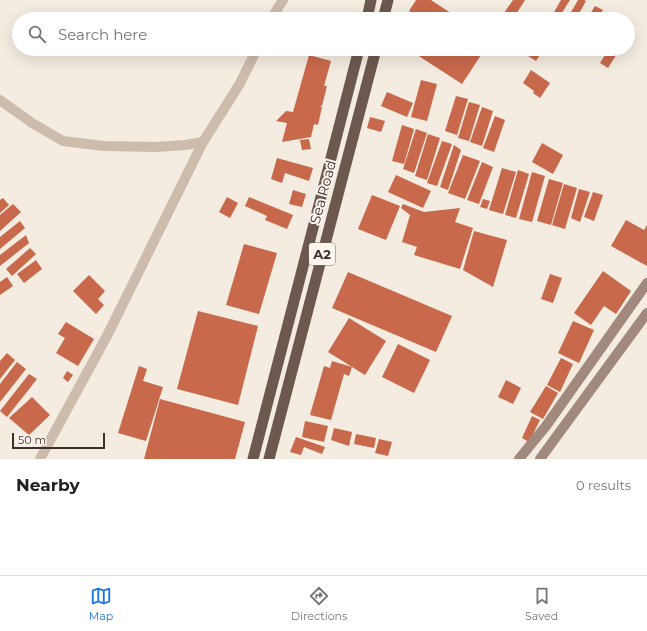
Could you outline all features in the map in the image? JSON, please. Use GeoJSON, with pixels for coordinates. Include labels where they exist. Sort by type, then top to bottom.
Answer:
{"type":"FeatureCollection","features":[{"type":"Feature","properties":{"kind":"highway"},"geometry":{"type":"LineString","coordinates":[[368,12],[371,0]]}},
{"type":"Feature","properties":{"kind":"highway"},"geometry":{"type":"LineString","coordinates":[[385,12],[388,0]]}},
{"type":"Feature","properties":{"kind":"highway","name":"Sea Road"},"geometry":{"type":"LineString","coordinates":[[253,459],[357,56]]}},
{"type":"Feature","properties":{"kind":"highway","name":"Sea Road"},"geometry":{"type":"LineString","coordinates":[[269,459],[374,56]]}},
{"type":"Feature","properties":{"kind":"highway"},"geometry":{"type":"LineString","coordinates":[[329,167],[344,172]]}},
{"type":"Feature","properties":{"kind":"main road"},"geometry":{"type":"LineString","coordinates":[[522,458],[647,282]]}},
{"type":"Feature","properties":{"kind":"main road"},"geometry":{"type":"LineString","coordinates":[[540,459],[647,313]]}},
{"type":"Feature","properties":{"kind":"street"},"geometry":{"type":"LineString","coordinates":[[276,12],[283,0]]}},
{"type":"Feature","properties":{"kind":"street"},"geometry":{"type":"LineString","coordinates":[[40,459],[108,334],[203,142],[239,85],[254,56]]}},
{"type":"Feature","properties":{"kind":"street"},"geometry":{"type":"LineString","coordinates":[[0,100],[32,123],[63,141],[104,146],[156,147],[203,142]]}},
{"type":"Feature","properties":{"kind":"building"},"geometry":{"type":"Polygon","coordinates":[[[416,0],[431,0],[449,12],[411,12],[409,11],[416,0]]]}},
{"type":"Feature","properties":{"kind":"building"},"geometry":{"type":"Polygon","coordinates":[[[513,0],[525,0],[517,12],[505,12],[513,0]]]}},
{"type":"Feature","properties":{"kind":"building"},"geometry":{"type":"Polygon","coordinates":[[[561,0],[570,0],[562,12],[554,12],[561,0]]]}},
{"type":"Feature","properties":{"kind":"building"},"geometry":{"type":"Polygon","coordinates":[[[578,0],[586,1],[580,12],[571,12],[578,0]]]}},
{"type":"Feature","properties":{"kind":"building"},"geometry":{"type":"Polygon","coordinates":[[[595,6],[603,10],[602,12],[591,12],[595,6]]]}},
{"type":"Feature","properties":{"kind":"building"},"geometry":{"type":"Polygon","coordinates":[[[309,56],[331,61],[324,86],[327,86],[322,106],[319,106],[322,107],[318,125],[314,124],[311,137],[282,142],[287,123],[276,121],[286,111],[293,112],[309,56]]]}},
{"type":"Feature","properties":{"kind":"building"},"geometry":{"type":"Polygon","coordinates":[[[419,56],[480,56],[462,84],[419,56]]]}},
{"type":"Feature","properties":{"kind":"building"},"geometry":{"type":"Polygon","coordinates":[[[528,56],[539,56],[536,61],[528,56]]]}},
{"type":"Feature","properties":{"kind":"building"},"geometry":{"type":"Polygon","coordinates":[[[604,56],[616,56],[608,68],[600,63],[604,56]]]}},
{"type":"Feature","properties":{"kind":"building"},"geometry":{"type":"Polygon","coordinates":[[[531,70],[550,83],[540,98],[533,93],[534,91],[523,83],[531,70]]]}},
{"type":"Feature","properties":{"kind":"building"},"geometry":{"type":"Polygon","coordinates":[[[421,80],[437,84],[427,121],[411,117],[421,80]]]}},
{"type":"Feature","properties":{"kind":"building"},"geometry":{"type":"Polygon","coordinates":[[[387,92],[413,103],[407,117],[381,106],[387,92]]]}},
{"type":"Feature","properties":{"kind":"building"},"geometry":{"type":"Polygon","coordinates":[[[456,96],[468,99],[457,135],[445,131],[456,96]]]}},
{"type":"Feature","properties":{"kind":"building"},"geometry":{"type":"Polygon","coordinates":[[[469,102],[480,105],[469,141],[458,138],[469,102]]]}},
{"type":"Feature","properties":{"kind":"building"},"geometry":{"type":"Polygon","coordinates":[[[482,107],[493,111],[482,146],[470,142],[482,107]]]}},
{"type":"Feature","properties":{"kind":"building"},"geometry":{"type":"Polygon","coordinates":[[[495,116],[505,120],[494,152],[483,148],[495,116]]]}},
{"type":"Feature","properties":{"kind":"building"},"geometry":{"type":"Polygon","coordinates":[[[370,117],[385,121],[381,132],[367,128],[370,117]]]}},
{"type":"Feature","properties":{"kind":"building"},"geometry":{"type":"Polygon","coordinates":[[[402,125],[414,129],[404,164],[392,161],[402,125]]]}},
{"type":"Feature","properties":{"kind":"building"},"geometry":{"type":"Polygon","coordinates":[[[416,129],[427,133],[414,173],[403,169],[416,129]]]}},
{"type":"Feature","properties":{"kind":"building"},"geometry":{"type":"Polygon","coordinates":[[[428,134],[440,138],[427,180],[415,176],[428,134]]]}},
{"type":"Feature","properties":{"kind":"building"},"geometry":{"type":"Polygon","coordinates":[[[309,139],[311,149],[302,150],[300,140],[309,139]]]}},
{"type":"Feature","properties":{"kind":"building"},"geometry":{"type":"Polygon","coordinates":[[[442,141],[452,144],[437,186],[427,183],[442,141]]]}},
{"type":"Feature","properties":{"kind":"building"},"geometry":{"type":"Polygon","coordinates":[[[542,143],[563,155],[553,174],[532,162],[542,143]]]}},
{"type":"Feature","properties":{"kind":"building"},"geometry":{"type":"Polygon","coordinates":[[[454,145],[461,150],[448,190],[440,187],[454,145]]]}},
{"type":"Feature","properties":{"kind":"building"},"geometry":{"type":"Polygon","coordinates":[[[463,155],[480,161],[465,199],[448,193],[463,155]]]}},
{"type":"Feature","properties":{"kind":"building"},"geometry":{"type":"Polygon","coordinates":[[[277,158],[313,168],[309,181],[285,173],[282,183],[271,179],[277,158]]]}},
{"type":"Feature","properties":{"kind":"building"},"geometry":{"type":"Polygon","coordinates":[[[482,162],[493,167],[479,204],[467,200],[482,162]]]}},
{"type":"Feature","properties":{"kind":"building"},"geometry":{"type":"Polygon","coordinates":[[[502,168],[516,172],[503,214],[489,210],[502,168]]]}},
{"type":"Feature","properties":{"kind":"building"},"geometry":{"type":"Polygon","coordinates":[[[518,170],[529,174],[516,218],[505,215],[518,170]]]}},
{"type":"Feature","properties":{"kind":"building"},"geometry":{"type":"Polygon","coordinates":[[[532,172],[545,176],[532,222],[519,219],[532,172]]]}},
{"type":"Feature","properties":{"kind":"building"},"geometry":{"type":"Polygon","coordinates":[[[396,175],[431,191],[423,208],[388,192],[396,175]]]}},
{"type":"Feature","properties":{"kind":"building"},"geometry":{"type":"Polygon","coordinates":[[[549,179],[563,183],[551,225],[537,221],[549,179]]]}},
{"type":"Feature","properties":{"kind":"building"},"geometry":{"type":"Polygon","coordinates":[[[564,184],[577,188],[565,229],[552,225],[564,184]]]}},
{"type":"Feature","properties":{"kind":"building"},"geometry":{"type":"Polygon","coordinates":[[[579,189],[590,192],[580,222],[571,218],[579,189]]]}},
{"type":"Feature","properties":{"kind":"building"},"geometry":{"type":"Polygon","coordinates":[[[293,190],[306,194],[302,207],[289,204],[293,190]]]}},
{"type":"Feature","properties":{"kind":"building"},"geometry":{"type":"Polygon","coordinates":[[[593,192],[603,195],[594,221],[584,217],[593,192]]]}},
{"type":"Feature","properties":{"kind":"building"},"geometry":{"type":"Polygon","coordinates":[[[372,195],[400,206],[386,240],[358,229],[372,195]]]}},
{"type":"Feature","properties":{"kind":"building"},"geometry":{"type":"Polygon","coordinates":[[[227,197],[238,203],[230,218],[219,212],[227,197]]]}},
{"type":"Feature","properties":{"kind":"building"},"geometry":{"type":"Polygon","coordinates":[[[249,197],[293,215],[287,229],[265,220],[267,216],[245,206],[249,197]]]}},
{"type":"Feature","properties":{"kind":"building"},"geometry":{"type":"Polygon","coordinates":[[[3,198],[9,205],[0,213],[0,200],[3,198]]]}},
{"type":"Feature","properties":{"kind":"building"},"geometry":{"type":"Polygon","coordinates":[[[483,199],[490,201],[487,209],[480,207],[483,199]]]}},
{"type":"Feature","properties":{"kind":"building"},"geometry":{"type":"Polygon","coordinates":[[[13,204],[21,212],[0,231],[0,215],[13,204]]]}},
{"type":"Feature","properties":{"kind":"building"},"geometry":{"type":"Polygon","coordinates":[[[403,204],[424,212],[460,208],[455,222],[473,228],[460,269],[414,255],[417,247],[402,242],[410,215],[401,208],[403,204]]]}},
{"type":"Feature","properties":{"kind":"building"},"geometry":{"type":"Polygon","coordinates":[[[626,220],[644,230],[647,225],[647,266],[611,246],[626,220]]]}},
{"type":"Feature","properties":{"kind":"building"},"geometry":{"type":"Polygon","coordinates":[[[20,221],[25,228],[0,249],[0,237],[20,221]]]}},
{"type":"Feature","properties":{"kind":"building"},"geometry":{"type":"Polygon","coordinates":[[[474,231],[507,240],[493,287],[463,270],[474,231]]]}},
{"type":"Feature","properties":{"kind":"building"},"geometry":{"type":"Polygon","coordinates":[[[26,235],[29,243],[0,266],[0,255],[26,235]]]}},
{"type":"Feature","properties":{"kind":"building"},"geometry":{"type":"Polygon","coordinates":[[[244,244],[277,253],[259,314],[226,305],[244,244]]]}},
{"type":"Feature","properties":{"kind":"building"},"geometry":{"type":"Polygon","coordinates":[[[30,248],[36,254],[12,276],[6,269],[30,248]]]}},
{"type":"Feature","properties":{"kind":"building"},"geometry":{"type":"Polygon","coordinates":[[[36,260],[42,269],[24,283],[17,274],[36,260]]]}},
{"type":"Feature","properties":{"kind":"building"},"geometry":{"type":"Polygon","coordinates":[[[603,271],[631,291],[616,314],[604,306],[591,325],[574,313],[603,271]]]}},
{"type":"Feature","properties":{"kind":"building"},"geometry":{"type":"Polygon","coordinates":[[[348,272],[452,316],[436,352],[332,308],[348,272]]]}},
{"type":"Feature","properties":{"kind":"building"},"geometry":{"type":"Polygon","coordinates":[[[550,274],[562,278],[553,303],[541,299],[550,274]]]}},
{"type":"Feature","properties":{"kind":"building"},"geometry":{"type":"Polygon","coordinates":[[[89,275],[105,291],[98,299],[104,305],[96,314],[73,291],[89,275]]]}},
{"type":"Feature","properties":{"kind":"building"},"geometry":{"type":"Polygon","coordinates":[[[7,277],[13,286],[0,295],[0,282],[7,277]]]}},
{"type":"Feature","properties":{"kind":"building"},"geometry":{"type":"Polygon","coordinates":[[[198,311],[258,326],[238,405],[177,389],[198,311]]]}},
{"type":"Feature","properties":{"kind":"building"},"geometry":{"type":"Polygon","coordinates":[[[349,318],[386,341],[365,375],[328,352],[349,318]]]}},
{"type":"Feature","properties":{"kind":"building"},"geometry":{"type":"Polygon","coordinates":[[[573,321],[594,330],[579,363],[558,353],[573,321]]]}},
{"type":"Feature","properties":{"kind":"building"},"geometry":{"type":"Polygon","coordinates":[[[66,322],[94,339],[78,366],[56,353],[65,338],[58,334],[66,322]]]}},
{"type":"Feature","properties":{"kind":"building"},"geometry":{"type":"Polygon","coordinates":[[[398,344],[430,360],[414,393],[382,377],[398,344]]]}},
{"type":"Feature","properties":{"kind":"building"},"geometry":{"type":"Polygon","coordinates":[[[7,353],[15,360],[0,379],[0,361],[7,353]]]}},
{"type":"Feature","properties":{"kind":"building"},"geometry":{"type":"Polygon","coordinates":[[[561,358],[573,364],[560,392],[547,385],[561,358]]]}},
{"type":"Feature","properties":{"kind":"building"},"geometry":{"type":"Polygon","coordinates":[[[332,361],[352,367],[349,376],[344,374],[331,420],[310,415],[324,366],[330,368],[332,361]]]}},
{"type":"Feature","properties":{"kind":"building"},"geometry":{"type":"Polygon","coordinates":[[[17,362],[26,369],[0,402],[0,384],[17,362]]]}},
{"type":"Feature","properties":{"kind":"building"},"geometry":{"type":"Polygon","coordinates":[[[139,366],[147,369],[143,381],[163,387],[146,441],[118,433],[139,366]]]}},
{"type":"Feature","properties":{"kind":"building"},"geometry":{"type":"Polygon","coordinates":[[[67,371],[73,375],[68,382],[63,378],[67,371]]]}},
{"type":"Feature","properties":{"kind":"building"},"geometry":{"type":"Polygon","coordinates":[[[29,374],[37,379],[7,417],[0,411],[29,374]]]}},
{"type":"Feature","properties":{"kind":"building"},"geometry":{"type":"Polygon","coordinates":[[[506,380],[521,388],[513,404],[498,397],[506,380]]]}},
{"type":"Feature","properties":{"kind":"building"},"geometry":{"type":"Polygon","coordinates":[[[546,386],[558,393],[543,419],[530,412],[546,386]]]}},
{"type":"Feature","properties":{"kind":"building"},"geometry":{"type":"Polygon","coordinates":[[[32,397],[50,415],[29,435],[9,418],[32,397]]]}},
{"type":"Feature","properties":{"kind":"building"},"geometry":{"type":"Polygon","coordinates":[[[160,399],[245,422],[235,459],[144,459],[160,399]]]}},
{"type":"Feature","properties":{"kind":"building"},"geometry":{"type":"Polygon","coordinates":[[[532,416],[540,420],[529,442],[522,438],[532,416]]]}},
{"type":"Feature","properties":{"kind":"building"},"geometry":{"type":"Polygon","coordinates":[[[305,421],[328,426],[324,442],[302,437],[305,421]]]}},
{"type":"Feature","properties":{"kind":"building"},"geometry":{"type":"Polygon","coordinates":[[[334,428],[352,432],[349,446],[331,440],[334,428]]]}},
{"type":"Feature","properties":{"kind":"building"},"geometry":{"type":"Polygon","coordinates":[[[356,434],[376,438],[374,448],[354,444],[356,434]]]}},
{"type":"Feature","properties":{"kind":"building"},"geometry":{"type":"Polygon","coordinates":[[[296,437],[325,447],[322,454],[304,447],[301,455],[290,452],[296,437]]]}},
{"type":"Feature","properties":{"kind":"building"},"geometry":{"type":"Polygon","coordinates":[[[379,439],[392,442],[388,456],[375,453],[379,439]]]}}]}
